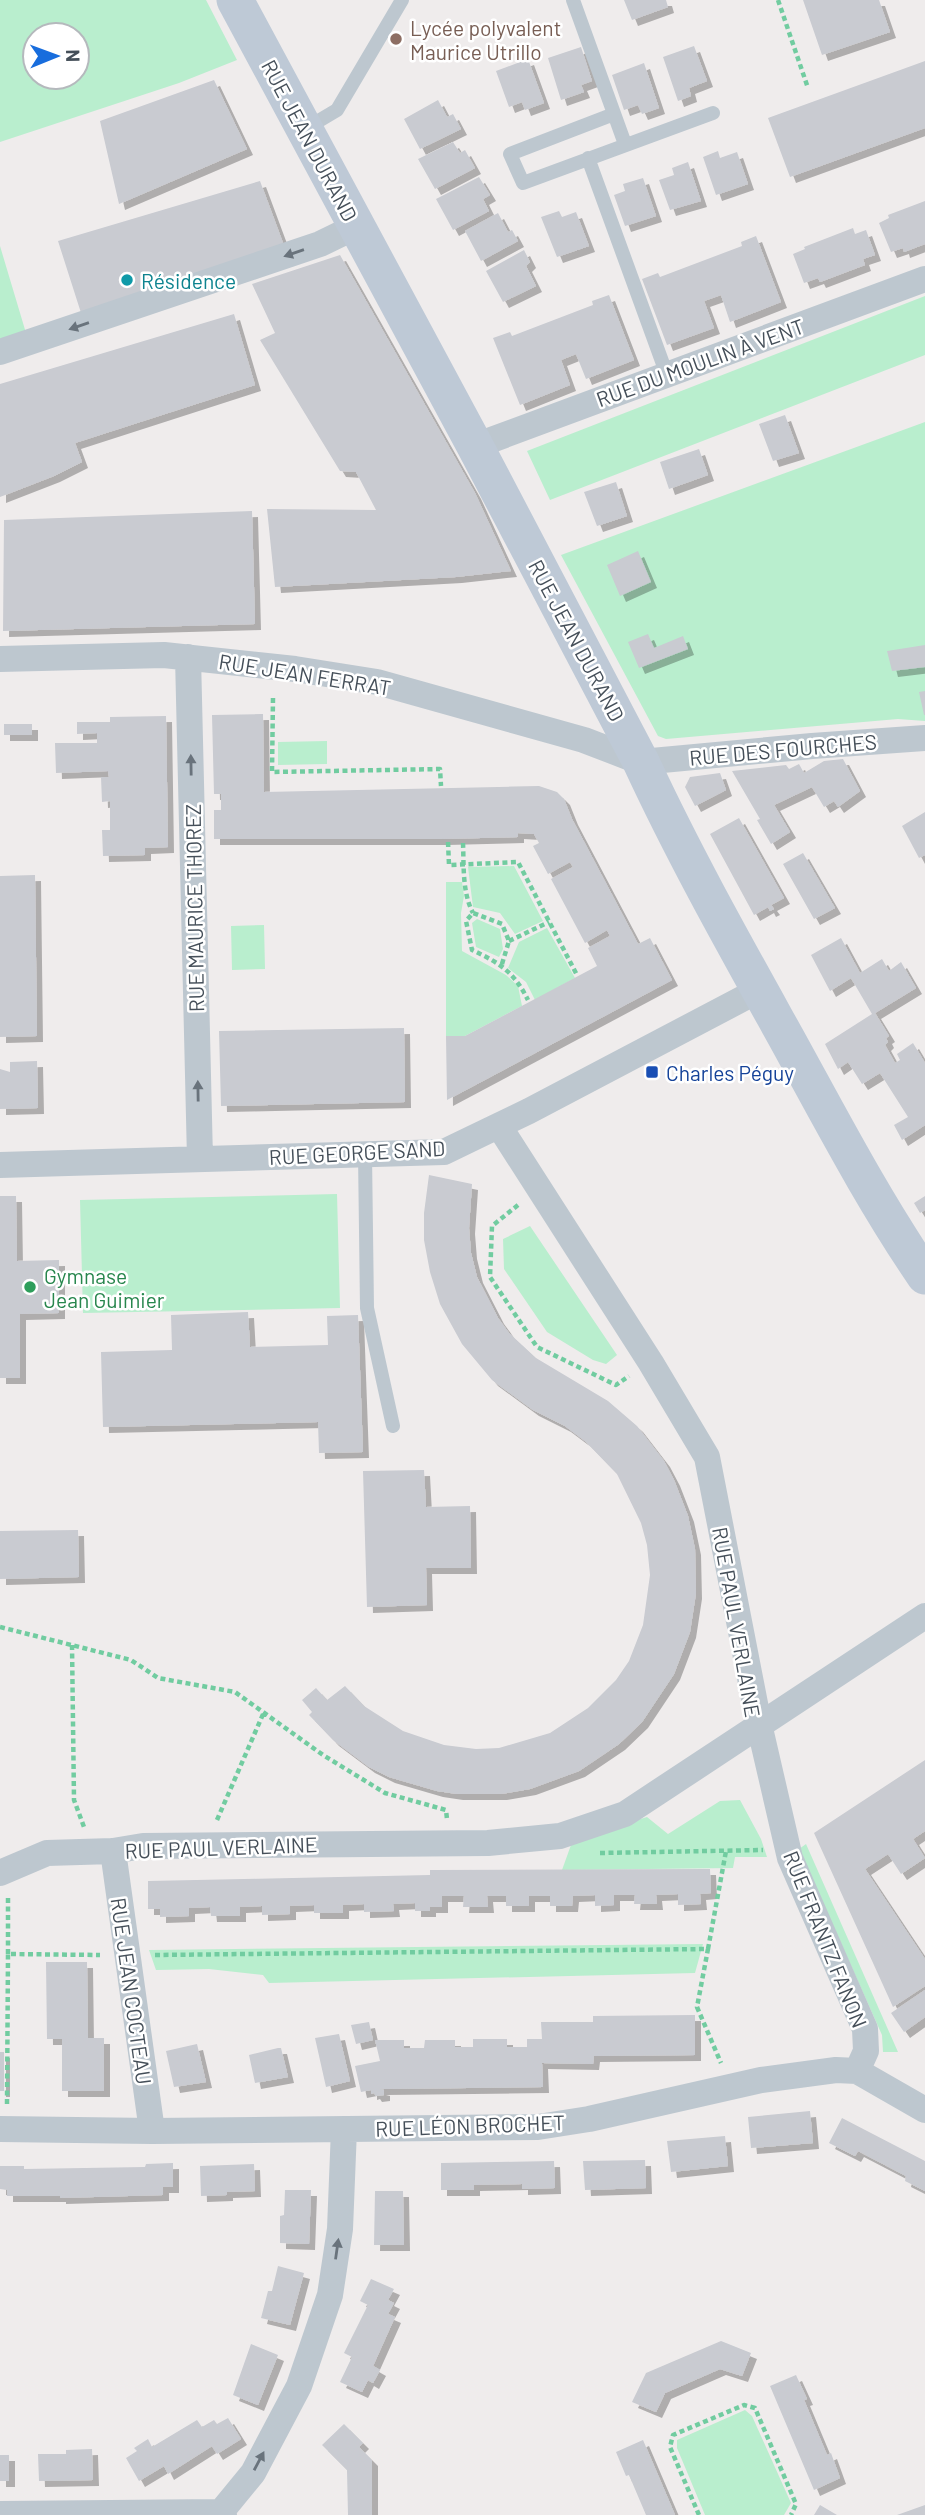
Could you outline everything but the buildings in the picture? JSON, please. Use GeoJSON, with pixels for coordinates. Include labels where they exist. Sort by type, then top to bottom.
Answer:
{"type":"FeatureCollection","features":[{"type":"Feature","properties":{"kind":"street","name":"RUE JEAN DURAND"},"geometry":{"type":"LineString","coordinates":[[235,0],[475,446],[759,990],[856,1168],[925,1276]]}},
{"type":"Feature","properties":{"kind":"street"},"geometry":{"type":"LineString","coordinates":[[0,352],[320,244],[357,226]]}},
{"type":"Feature","properties":{"kind":"street","name":"RUE DU MOULIN À VENT"},"geometry":{"type":"LineString","coordinates":[[475,446],[925,278]]}},
{"type":"Feature","properties":{"kind":"street","name":"RUE JEAN FERRAT"},"geometry":{"type":"LineString","coordinates":[[0,659],[164,654],[295,669],[377,682],[584,740],[641,762]]}},
{"type":"Feature","properties":{"kind":"street","name":"RUE MAURICE THOREZ"},"geometry":{"type":"LineString","coordinates":[[188,657],[200,1159]]}},
{"type":"Feature","properties":{"kind":"street","name":"RUE DES FOURCHES"},"geometry":{"type":"LineString","coordinates":[[641,762],[925,738]]}},
{"type":"Feature","properties":{"kind":"street","name":"RUE GEORGE SAND"},"geometry":{"type":"LineString","coordinates":[[0,1165],[444,1152],[759,990]]}},
{"type":"Feature","properties":{"kind":"street","name":"RUE PAUL VERLAINE"},"geometry":{"type":"LineString","coordinates":[[4,1871],[47,1853],[113,1851],[143,1846],[450,1844],[560,1836],[625,1814],[759,1724],[707,1457],[651,1363],[499,1126]]}},
{"type":"Feature","properties":{"kind":"street"},"geometry":{"type":"LineString","coordinates":[[759,1724],[925,1616]]}},
{"type":"Feature","properties":{"kind":"street","name":"RUE FRANTZ FANON"},"geometry":{"type":"LineString","coordinates":[[759,1724],[788,1850],[865,2029],[866,2051],[857,2071]]}},
{"type":"Feature","properties":{"kind":"street","name":"RUE JEAN COCTEAU"},"geometry":{"type":"LineString","coordinates":[[113,1851],[152,2130]]}},
{"type":"Feature","properties":{"kind":"street","name":"RUE LÉON BROCHET"},"geometry":{"type":"LineString","coordinates":[[3,2129],[538,2127],[589,2119],[731,2087],[836,2070],[857,2071]]}},
{"type":"Feature","properties":{"kind":"street"},"geometry":{"type":"LineString","coordinates":[[857,2071],[925,2110]]}},
{"type":"Feature","properties":{"kind":"street"},"geometry":{"type":"LineString","coordinates":[[0,2514],[222,2514],[253,2473],[299,2386],[330,2295],[340,2229],[344,2129]]}},
{"type":"Feature","properties":{"kind":"lane"},"geometry":{"type":"LineString","coordinates":[[304,129],[337,110],[402,0]]}},
{"type":"Feature","properties":{"kind":"lane"},"geometry":{"type":"LineString","coordinates":[[573,0],[625,144]]}},
{"type":"Feature","properties":{"kind":"lane"},"geometry":{"type":"LineString","coordinates":[[614,114],[510,154],[523,183],[713,113]]}},
{"type":"Feature","properties":{"kind":"lane"},"geometry":{"type":"LineString","coordinates":[[588,158],[667,375]]}},
{"type":"Feature","properties":{"kind":"lane"},"geometry":{"type":"LineString","coordinates":[[365,1154],[367,1308],[393,1426]]}},
{"type":"Feature","properties":{"kind":"path"},"geometry":{"type":"LineString","coordinates":[[778,0],[808,88]]}},
{"type":"Feature","properties":{"kind":"path"},"geometry":{"type":"LineString","coordinates":[[272,698],[272,772],[440,769],[441,786]]}},
{"type":"Feature","properties":{"kind":"path"},"geometry":{"type":"LineString","coordinates":[[449,842],[449,864],[518,862],[577,975]]}},
{"type":"Feature","properties":{"kind":"path"},"geometry":{"type":"LineString","coordinates":[[463,843],[472,913],[502,925],[509,941],[502,964]]}},
{"type":"Feature","properties":{"kind":"path"},"geometry":{"type":"LineString","coordinates":[[472,913],[466,921],[472,950],[502,964],[521,985],[528,1000]]}},
{"type":"Feature","properties":{"kind":"path"},"geometry":{"type":"LineString","coordinates":[[509,941],[550,922]]}},
{"type":"Feature","properties":{"kind":"path"},"geometry":{"type":"LineString","coordinates":[[539,1189],[492,1226],[490,1277],[537,1347],[616,1385],[651,1363]]}},
{"type":"Feature","properties":{"kind":"path"},"geometry":{"type":"LineString","coordinates":[[0,1627],[131,1660],[158,1678],[235,1692],[323,1755],[386,1793],[446,1810],[450,1844]]}},
{"type":"Feature","properties":{"kind":"path"},"geometry":{"type":"LineString","coordinates":[[72,1645],[74,1800],[82,1820]]}},
{"type":"Feature","properties":{"kind":"path"},"geometry":{"type":"LineString","coordinates":[[206,1845],[264,1712]]}},
{"type":"Feature","properties":{"kind":"path"},"geometry":{"type":"LineString","coordinates":[[595,1853],[788,1850]]}},
{"type":"Feature","properties":{"kind":"path"},"geometry":{"type":"LineString","coordinates":[[726,1851],[696,2007],[731,2087]]}},
{"type":"Feature","properties":{"kind":"path"},"geometry":{"type":"LineString","coordinates":[[3,2129],[8,1954],[4,1871]]}},
{"type":"Feature","properties":{"kind":"path"},"geometry":{"type":"LineString","coordinates":[[8,1954],[708,1950]]}},
{"type":"Feature","properties":{"kind":"path"},"geometry":{"type":"LineString","coordinates":[[699,2515],[670,2446],[673,2435],[744,2405],[755,2408],[796,2504],[791,2515]]}},
{"type":"Feature","properties":{"kind":"green space"},"geometry":{"type":"Polygon","coordinates":[[[0,0],[206,0],[237,60],[179,83],[0,142],[0,0]]]}},
{"type":"Feature","properties":{"kind":"green space"},"geometry":{"type":"Polygon","coordinates":[[[0,246],[26,333],[0,343],[0,246]]]}},
{"type":"Feature","properties":{"kind":"green space"},"geometry":{"type":"Polygon","coordinates":[[[925,296],[925,355],[550,500],[527,451],[925,296]]]}},
{"type":"Feature","properties":{"kind":"green space"},"geometry":{"type":"Polygon","coordinates":[[[925,422],[925,721],[898,719],[666,739],[658,736],[561,555],[925,422]]]}},
{"type":"Feature","properties":{"kind":"green space"},"geometry":{"type":"Polygon","coordinates":[[[327,741],[327,764],[278,765],[278,742],[327,741]]]}},
{"type":"Feature","properties":{"kind":"green space"},"geometry":{"type":"Polygon","coordinates":[[[514,866],[543,921],[515,934],[500,913],[473,907],[468,867],[514,866]]]}},
{"type":"Feature","properties":{"kind":"green space"},"geometry":{"type":"Polygon","coordinates":[[[446,882],[462,882],[462,951],[506,975],[518,986],[522,1006],[465,1036],[446,1036],[446,882]]]}},
{"type":"Feature","properties":{"kind":"green space"},"geometry":{"type":"Polygon","coordinates":[[[477,919],[500,929],[503,949],[499,957],[476,947],[472,923],[477,919]]]}},
{"type":"Feature","properties":{"kind":"green space"},"geometry":{"type":"Polygon","coordinates":[[[264,925],[265,969],[232,970],[231,926],[264,925]]]}},
{"type":"Feature","properties":{"kind":"green space"},"geometry":{"type":"Polygon","coordinates":[[[547,928],[575,978],[535,1000],[526,982],[508,968],[519,942],[547,928]]]}},
{"type":"Feature","properties":{"kind":"green space"},"geometry":{"type":"Polygon","coordinates":[[[337,1194],[340,1308],[83,1313],[80,1200],[337,1194]]]}},
{"type":"Feature","properties":{"kind":"green space"},"geometry":{"type":"Polygon","coordinates":[[[530,1226],[617,1355],[606,1364],[593,1360],[547,1332],[504,1269],[503,1239],[530,1226]]]}},
{"type":"Feature","properties":{"kind":"green space"},"geometry":{"type":"Polygon","coordinates":[[[740,1800],[761,1839],[767,1857],[735,1857],[733,1868],[562,1870],[571,1845],[595,1833],[647,1817],[668,1834],[720,1801],[740,1800]]]}},
{"type":"Feature","properties":{"kind":"green space"},"geometry":{"type":"Polygon","coordinates":[[[806,1844],[898,2052],[883,2052],[882,2035],[799,1849],[806,1844]]]}},
{"type":"Feature","properties":{"kind":"green space"},"geometry":{"type":"Polygon","coordinates":[[[703,1944],[695,1973],[269,1983],[263,1975],[209,1969],[156,1970],[149,1950],[703,1944]]]}},
{"type":"Feature","properties":{"kind":"green space"},"geometry":{"type":"Polygon","coordinates":[[[745,2410],[752,2416],[791,2503],[784,2515],[705,2515],[677,2448],[677,2440],[745,2410]]]}},
{"type":"Feature","properties":{"kind":"place","name":"Lycée polyvalent Maurice Utrillo"},"geometry":{"type":"Point","coordinates":[396,39]}},
{"type":"Feature","properties":{"kind":"place","name":"Résidence"},"geometry":{"type":"Point","coordinates":[127,280]}},
{"type":"Feature","properties":{"kind":"place","name":"Charles Péguy"},"geometry":{"type":"Point","coordinates":[652,1072]}},
{"type":"Feature","properties":{"kind":"place","name":"Gymnase Jean Guimier"},"geometry":{"type":"Point","coordinates":[30,1287]}}]}
